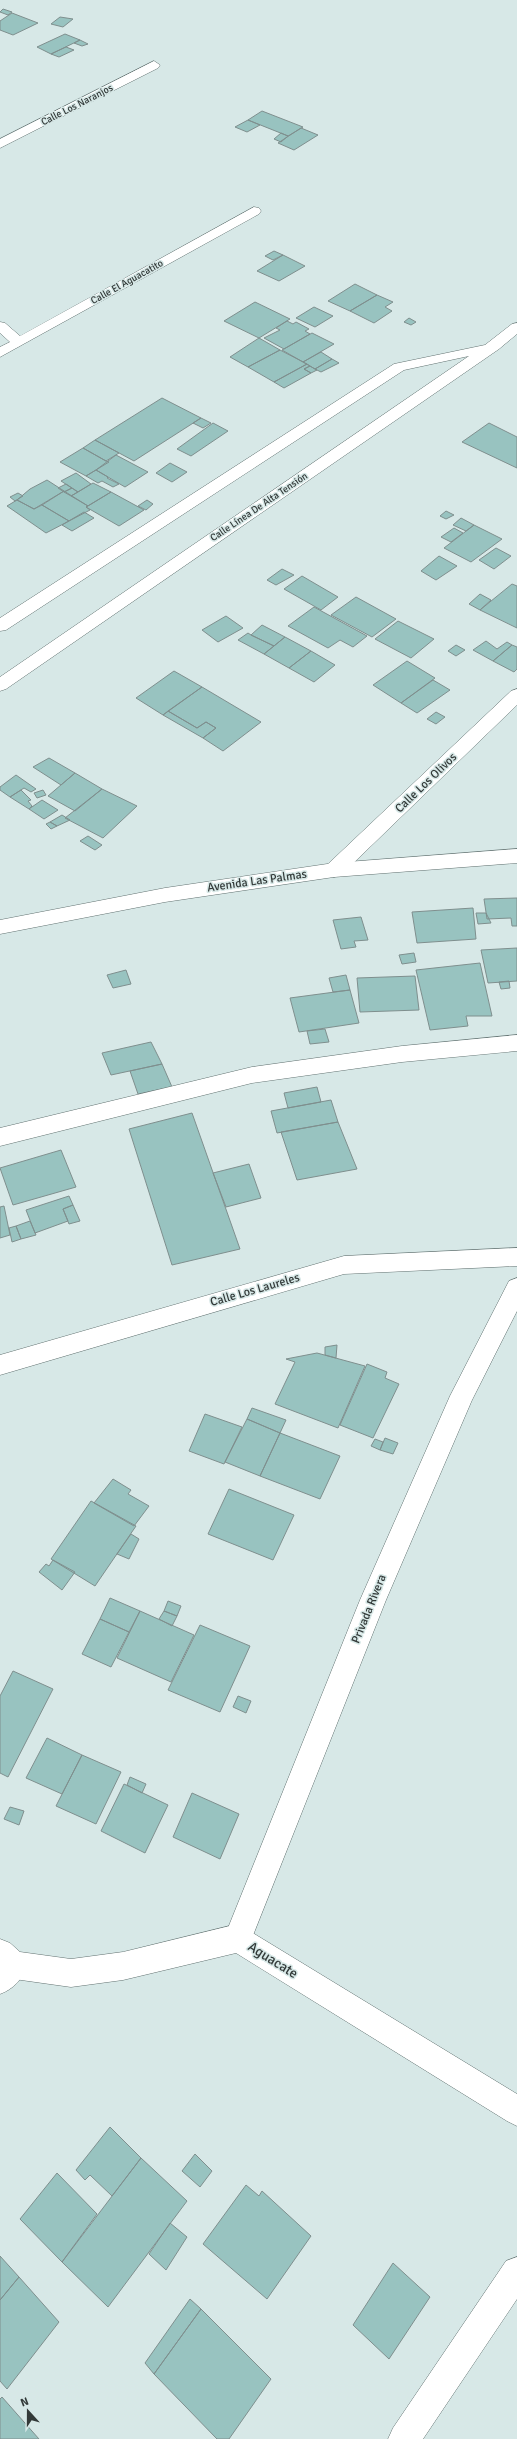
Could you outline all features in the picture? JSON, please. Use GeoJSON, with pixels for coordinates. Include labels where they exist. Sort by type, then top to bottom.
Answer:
{"type":"FeatureCollection","features":[{"type":"Feature","properties":{"kind":"street","name":"Calle Los Naranjos"},"geometry":{"type":"LineString","coordinates":[[0,144],[154,66]]}},
{"type":"Feature","properties":{"kind":"street","name":"Calle El Aguacatito"},"geometry":{"type":"LineString","coordinates":[[0,353],[254,211]]}},
{"type":"Feature","properties":{"kind":"street"},"geometry":{"type":"LineString","coordinates":[[0,326],[18,342]]}},
{"type":"Feature","properties":{"kind":"street","name":"Calle Línea De Alta Tensión"},"geometry":{"type":"LineString","coordinates":[[0,685],[494,346],[517,327]]}},
{"type":"Feature","properties":{"kind":"street"},"geometry":{"type":"LineString","coordinates":[[0,626],[400,367],[494,346]]}},
{"type":"Feature","properties":{"kind":"street","name":"Calle Los Olivos"},"geometry":{"type":"LineString","coordinates":[[334,870],[517,696]]}},
{"type":"Feature","properties":{"kind":"street","name":"Avenida Las Palmas"},"geometry":{"type":"LineString","coordinates":[[0,927],[165,895],[334,870],[517,856]]}},
{"type":"Feature","properties":{"kind":"street"},"geometry":{"type":"LineString","coordinates":[[0,1137],[252,1075],[402,1054],[517,1043]]}},
{"type":"Feature","properties":{"kind":"street","name":"Calle Los Laureles"},"geometry":{"type":"LineString","coordinates":[[0,1364],[344,1265],[517,1257]]}},
{"type":"Feature","properties":{"kind":"street","name":"Privada Rivera"},"geometry":{"type":"LineString","coordinates":[[238,1938],[372,1600],[462,1396],[517,1288]]}},
{"type":"Feature","properties":{"kind":"street","name":"Aguacate"},"geometry":{"type":"LineString","coordinates":[[5,1966],[71,1973],[123,1966],[238,1938],[517,2111]]}},
{"type":"Feature","properties":{"kind":"street"},"geometry":{"type":"LineString","coordinates":[[404,2439],[517,2272]]}},
{"type":"Feature","properties":{"kind":"building"},"geometry":{"type":"Polygon","coordinates":[[[3,9],[12,12],[8,15],[0,12],[3,9]]]}},
{"type":"Feature","properties":{"kind":"building"},"geometry":{"type":"Polygon","coordinates":[[[12,13],[38,23],[13,35],[0,30],[0,21],[12,13]]]}},
{"type":"Feature","properties":{"kind":"building"},"geometry":{"type":"Polygon","coordinates":[[[60,17],[73,19],[63,27],[51,24],[60,17]]]}},
{"type":"Feature","properties":{"kind":"building"},"geometry":{"type":"Polygon","coordinates":[[[65,34],[80,40],[51,54],[37,47],[65,34]]]}},
{"type":"Feature","properties":{"kind":"building"},"geometry":{"type":"Polygon","coordinates":[[[80,40],[88,44],[82,46],[74,43],[80,40]]]}},
{"type":"Feature","properties":{"kind":"building"},"geometry":{"type":"Polygon","coordinates":[[[66,47],[74,50],[59,57],[51,54],[66,47]]]}},
{"type":"Feature","properties":{"kind":"building"},"geometry":{"type":"Polygon","coordinates":[[[262,111],[303,127],[288,136],[248,120],[262,111]]]}},
{"type":"Feature","properties":{"kind":"building"},"geometry":{"type":"Polygon","coordinates":[[[248,120],[260,125],[247,132],[235,127],[248,120]]]}},
{"type":"Feature","properties":{"kind":"building"},"geometry":{"type":"Polygon","coordinates":[[[301,128],[318,135],[294,150],[278,143],[301,128]]]}},
{"type":"Feature","properties":{"kind":"building"},"geometry":{"type":"Polygon","coordinates":[[[281,133],[288,136],[281,142],[274,139],[281,133]]]}},
{"type":"Feature","properties":{"kind":"building"},"geometry":{"type":"Polygon","coordinates":[[[274,251],[283,255],[273,260],[265,256],[274,251]]]}},
{"type":"Feature","properties":{"kind":"building"},"geometry":{"type":"Polygon","coordinates":[[[283,255],[305,266],[279,281],[257,271],[283,255]]]}},
{"type":"Feature","properties":{"kind":"building"},"geometry":{"type":"Polygon","coordinates":[[[355,284],[377,295],[350,311],[328,301],[355,284]]]}},
{"type":"Feature","properties":{"kind":"building"},"geometry":{"type":"Polygon","coordinates":[[[377,295],[393,302],[385,307],[392,311],[374,323],[350,311],[377,295]]]}},
{"type":"Feature","properties":{"kind":"building"},"geometry":{"type":"Polygon","coordinates":[[[255,302],[290,319],[259,338],[224,321],[255,302]]]}},
{"type":"Feature","properties":{"kind":"building"},"geometry":{"type":"Polygon","coordinates":[[[314,307],[333,316],[315,327],[296,318],[314,307]]]}},
{"type":"Feature","properties":{"kind":"building"},"geometry":{"type":"Polygon","coordinates":[[[409,318],[416,322],[411,325],[404,322],[409,318]]]}},
{"type":"Feature","properties":{"kind":"building"},"geometry":{"type":"Polygon","coordinates":[[[287,321],[293,324],[296,322],[309,329],[305,331],[310,334],[284,349],[264,338],[280,330],[276,328],[287,321]]]}},
{"type":"Feature","properties":{"kind":"building"},"geometry":{"type":"Polygon","coordinates":[[[312,333],[334,344],[303,362],[282,350],[312,333]]]}},
{"type":"Feature","properties":{"kind":"building"},"geometry":{"type":"Polygon","coordinates":[[[259,338],[280,350],[248,367],[230,357],[259,338]]]}},
{"type":"Feature","properties":{"kind":"building"},"geometry":{"type":"Polygon","coordinates":[[[280,350],[307,364],[274,382],[248,367],[280,350]]]}},
{"type":"Feature","properties":{"kind":"building"},"geometry":{"type":"Polygon","coordinates":[[[321,352],[332,359],[315,369],[303,362],[321,352]]]}},
{"type":"Feature","properties":{"kind":"building"},"geometry":{"type":"Polygon","coordinates":[[[332,359],[339,363],[321,372],[315,369],[332,359]]]}},
{"type":"Feature","properties":{"kind":"building"},"geometry":{"type":"Polygon","coordinates":[[[307,364],[310,366],[304,369],[311,373],[284,388],[274,382],[307,364]]]}},
{"type":"Feature","properties":{"kind":"building"},"geometry":{"type":"Polygon","coordinates":[[[310,366],[317,370],[311,373],[304,369],[310,366]]]}},
{"type":"Feature","properties":{"kind":"building"},"geometry":{"type":"Polygon","coordinates":[[[162,398],[201,418],[134,461],[95,440],[162,398]]]}},
{"type":"Feature","properties":{"kind":"building"},"geometry":{"type":"Polygon","coordinates":[[[201,418],[211,423],[203,428],[193,423],[201,418]]]}},
{"type":"Feature","properties":{"kind":"building"},"geometry":{"type":"Polygon","coordinates":[[[213,423],[228,431],[191,456],[177,449],[213,423]]]}},
{"type":"Feature","properties":{"kind":"building"},"geometry":{"type":"Polygon","coordinates":[[[489,423],[517,437],[517,468],[462,442],[489,423]]]}},
{"type":"Feature","properties":{"kind":"building"},"geometry":{"type":"Polygon","coordinates":[[[95,440],[119,453],[106,461],[83,448],[95,440]]]}},
{"type":"Feature","properties":{"kind":"building"},"geometry":{"type":"Polygon","coordinates":[[[83,448],[109,462],[86,476],[60,462],[83,448]]]}},
{"type":"Feature","properties":{"kind":"building"},"geometry":{"type":"Polygon","coordinates":[[[116,455],[148,472],[125,487],[96,470],[116,455]]]}},
{"type":"Feature","properties":{"kind":"building"},"geometry":{"type":"Polygon","coordinates":[[[170,463],[187,472],[172,482],[156,473],[170,463]]]}},
{"type":"Feature","properties":{"kind":"building"},"geometry":{"type":"Polygon","coordinates":[[[96,470],[119,484],[113,487],[102,481],[98,483],[86,476],[96,470]]]}},
{"type":"Feature","properties":{"kind":"building"},"geometry":{"type":"Polygon","coordinates":[[[76,473],[91,484],[78,492],[61,481],[76,473]]]}},
{"type":"Feature","properties":{"kind":"building"},"geometry":{"type":"Polygon","coordinates":[[[47,480],[64,491],[34,509],[17,500],[30,489],[47,480]]]}},
{"type":"Feature","properties":{"kind":"building"},"geometry":{"type":"Polygon","coordinates":[[[93,483],[111,492],[88,506],[71,496],[93,483]]]}},
{"type":"Feature","properties":{"kind":"building"},"geometry":{"type":"Polygon","coordinates":[[[66,484],[72,488],[64,492],[58,488],[66,484]]]}},
{"type":"Feature","properties":{"kind":"building"},"geometry":{"type":"Polygon","coordinates":[[[72,488],[78,492],[71,496],[64,492],[72,488]]]}},
{"type":"Feature","properties":{"kind":"building"},"geometry":{"type":"Polygon","coordinates":[[[64,491],[88,506],[86,507],[90,510],[69,521],[42,505],[64,491]]]}},
{"type":"Feature","properties":{"kind":"building"},"geometry":{"type":"Polygon","coordinates":[[[111,492],[144,510],[119,526],[86,507],[111,492]]]}},
{"type":"Feature","properties":{"kind":"building"},"geometry":{"type":"Polygon","coordinates":[[[18,493],[23,496],[15,501],[10,497],[18,493]]]}},
{"type":"Feature","properties":{"kind":"building"},"geometry":{"type":"Polygon","coordinates":[[[17,500],[34,509],[42,505],[69,521],[46,533],[7,506],[17,500]]]}},
{"type":"Feature","properties":{"kind":"building"},"geometry":{"type":"Polygon","coordinates":[[[147,500],[153,504],[146,510],[138,506],[147,500]]]}},
{"type":"Feature","properties":{"kind":"building"},"geometry":{"type":"Polygon","coordinates":[[[446,511],[454,515],[446,519],[440,516],[446,511]]]}},
{"type":"Feature","properties":{"kind":"building"},"geometry":{"type":"Polygon","coordinates":[[[84,512],[94,518],[72,531],[62,525],[84,512]]]}},
{"type":"Feature","properties":{"kind":"building"},"geometry":{"type":"Polygon","coordinates":[[[461,518],[474,525],[466,531],[453,525],[461,518]]]}},
{"type":"Feature","properties":{"kind":"building"},"geometry":{"type":"Polygon","coordinates":[[[474,525],[502,539],[471,562],[444,548],[474,525]]]}},
{"type":"Feature","properties":{"kind":"building"},"geometry":{"type":"Polygon","coordinates":[[[454,528],[463,533],[451,542],[441,537],[454,528]]]}},
{"type":"Feature","properties":{"kind":"building"},"geometry":{"type":"Polygon","coordinates":[[[496,548],[511,556],[494,569],[479,560],[496,548]]]}},
{"type":"Feature","properties":{"kind":"building"},"geometry":{"type":"Polygon","coordinates":[[[439,556],[457,566],[436,580],[421,571],[439,556]]]}},
{"type":"Feature","properties":{"kind":"building"},"geometry":{"type":"Polygon","coordinates":[[[282,569],[294,575],[276,585],[267,580],[282,569]]]}},
{"type":"Feature","properties":{"kind":"building"},"geometry":{"type":"Polygon","coordinates":[[[302,576],[338,597],[321,610],[284,589],[302,576]]]}},
{"type":"Feature","properties":{"kind":"building"},"geometry":{"type":"Polygon","coordinates":[[[512,584],[517,586],[517,628],[480,610],[512,584]]]}},
{"type":"Feature","properties":{"kind":"building"},"geometry":{"type":"Polygon","coordinates":[[[480,594],[491,600],[480,610],[469,604],[480,594]]]}},
{"type":"Feature","properties":{"kind":"building"},"geometry":{"type":"Polygon","coordinates":[[[356,597],[396,619],[372,637],[331,615],[356,597]]]}},
{"type":"Feature","properties":{"kind":"building"},"geometry":{"type":"Polygon","coordinates":[[[314,607],[367,636],[353,647],[340,640],[328,648],[288,626],[314,607]]]}},
{"type":"Feature","properties":{"kind":"building"},"geometry":{"type":"Polygon","coordinates":[[[226,616],[243,628],[218,642],[202,630],[226,616]]]}},
{"type":"Feature","properties":{"kind":"building"},"geometry":{"type":"Polygon","coordinates":[[[398,621],[434,639],[411,658],[375,639],[398,621]]]}},
{"type":"Feature","properties":{"kind":"building"},"geometry":{"type":"Polygon","coordinates":[[[262,625],[285,637],[274,646],[251,635],[262,625]]]}},
{"type":"Feature","properties":{"kind":"building"},"geometry":{"type":"Polygon","coordinates":[[[248,633],[274,646],[264,654],[238,640],[248,633]]]}},
{"type":"Feature","properties":{"kind":"building"},"geometry":{"type":"Polygon","coordinates":[[[285,637],[311,651],[289,668],[264,654],[285,637]]]}},
{"type":"Feature","properties":{"kind":"building"},"geometry":{"type":"Polygon","coordinates":[[[486,641],[497,649],[507,642],[512,645],[493,661],[473,650],[486,641]]]}},
{"type":"Feature","properties":{"kind":"building"},"geometry":{"type":"Polygon","coordinates":[[[456,645],[465,650],[456,656],[448,651],[456,645]]]}},
{"type":"Feature","properties":{"kind":"building"},"geometry":{"type":"Polygon","coordinates":[[[512,645],[517,647],[517,669],[514,672],[493,661],[512,645]]]}},
{"type":"Feature","properties":{"kind":"building"},"geometry":{"type":"Polygon","coordinates":[[[311,651],[335,665],[314,682],[289,668],[311,651]]]}},
{"type":"Feature","properties":{"kind":"building"},"geometry":{"type":"Polygon","coordinates":[[[407,661],[435,678],[401,703],[373,685],[407,661]]]}},
{"type":"Feature","properties":{"kind":"building"},"geometry":{"type":"Polygon","coordinates":[[[174,671],[202,687],[163,715],[136,698],[174,671]]]}},
{"type":"Feature","properties":{"kind":"building"},"geometry":{"type":"Polygon","coordinates":[[[433,680],[450,690],[417,713],[401,703],[433,680]]]}},
{"type":"Feature","properties":{"kind":"building"},"geometry":{"type":"Polygon","coordinates":[[[202,687],[261,722],[223,751],[203,738],[216,728],[206,722],[197,728],[168,711],[202,687]]]}},
{"type":"Feature","properties":{"kind":"building"},"geometry":{"type":"Polygon","coordinates":[[[168,711],[197,728],[206,722],[216,728],[203,738],[163,715],[168,711]]]}},
{"type":"Feature","properties":{"kind":"building"},"geometry":{"type":"Polygon","coordinates":[[[436,712],[445,717],[436,724],[427,719],[436,712]]]}},
{"type":"Feature","properties":{"kind":"building"},"geometry":{"type":"Polygon","coordinates":[[[49,758],[75,773],[61,785],[33,767],[49,758]]]}},
{"type":"Feature","properties":{"kind":"building"},"geometry":{"type":"Polygon","coordinates":[[[75,773],[102,789],[75,811],[48,796],[75,773]]]}},
{"type":"Feature","properties":{"kind":"building"},"geometry":{"type":"Polygon","coordinates":[[[16,775],[36,789],[31,792],[24,788],[10,797],[0,790],[0,787],[16,775]]]}},
{"type":"Feature","properties":{"kind":"building"},"geometry":{"type":"Polygon","coordinates":[[[102,789],[137,806],[103,838],[65,818],[102,789]]]}},
{"type":"Feature","properties":{"kind":"building"},"geometry":{"type":"Polygon","coordinates":[[[21,790],[31,800],[28,801],[32,806],[29,809],[10,797],[21,790]]]}},
{"type":"Feature","properties":{"kind":"building"},"geometry":{"type":"Polygon","coordinates":[[[43,790],[46,795],[37,798],[34,793],[43,790]]]}},
{"type":"Feature","properties":{"kind":"building"},"geometry":{"type":"Polygon","coordinates":[[[42,800],[58,810],[44,819],[29,809],[42,800]]]}},
{"type":"Feature","properties":{"kind":"building"},"geometry":{"type":"Polygon","coordinates":[[[62,815],[70,820],[57,826],[50,822],[62,815]]]}},
{"type":"Feature","properties":{"kind":"building"},"geometry":{"type":"Polygon","coordinates":[[[50,822],[57,826],[51,829],[46,824],[50,822]]]}},
{"type":"Feature","properties":{"kind":"building"},"geometry":{"type":"Polygon","coordinates":[[[88,836],[102,845],[95,850],[80,841],[88,836]]]}},
{"type":"Feature","properties":{"kind":"building"},"geometry":{"type":"Polygon","coordinates":[[[517,898],[517,926],[512,926],[511,918],[487,919],[484,899],[517,898]]]}},
{"type":"Feature","properties":{"kind":"building"},"geometry":{"type":"Polygon","coordinates":[[[473,908],[476,939],[417,943],[412,912],[473,908]]]}},
{"type":"Feature","properties":{"kind":"building"},"geometry":{"type":"Polygon","coordinates":[[[476,913],[486,913],[491,923],[478,924],[476,913]]]}},
{"type":"Feature","properties":{"kind":"building"},"geometry":{"type":"Polygon","coordinates":[[[361,917],[368,940],[354,941],[356,947],[341,949],[333,920],[361,917]]]}},
{"type":"Feature","properties":{"kind":"building"},"geometry":{"type":"Polygon","coordinates":[[[517,948],[517,981],[488,983],[481,950],[517,948]]]}},
{"type":"Feature","properties":{"kind":"building"},"geometry":{"type":"Polygon","coordinates":[[[414,953],[416,962],[402,964],[399,955],[414,953]]]}},
{"type":"Feature","properties":{"kind":"building"},"geometry":{"type":"Polygon","coordinates":[[[480,963],[492,1016],[466,1016],[468,1026],[430,1030],[416,970],[480,963]]]}},
{"type":"Feature","properties":{"kind":"building"},"geometry":{"type":"Polygon","coordinates":[[[126,970],[131,984],[113,988],[107,975],[126,970]]]}},
{"type":"Feature","properties":{"kind":"building"},"geometry":{"type":"Polygon","coordinates":[[[346,975],[350,990],[333,992],[329,978],[346,975]]]}},
{"type":"Feature","properties":{"kind":"building"},"geometry":{"type":"Polygon","coordinates":[[[415,976],[419,1010],[360,1012],[357,978],[415,976]]]}},
{"type":"Feature","properties":{"kind":"building"},"geometry":{"type":"Polygon","coordinates":[[[509,981],[510,988],[501,989],[499,982],[509,981]]]}},
{"type":"Feature","properties":{"kind":"building"},"geometry":{"type":"Polygon","coordinates":[[[350,990],[359,1023],[299,1032],[290,998],[350,990]]]}},
{"type":"Feature","properties":{"kind":"building"},"geometry":{"type":"Polygon","coordinates":[[[325,1029],[329,1042],[310,1044],[307,1031],[325,1029]]]}},
{"type":"Feature","properties":{"kind":"building"},"geometry":{"type":"Polygon","coordinates":[[[151,1042],[162,1064],[111,1075],[102,1053],[151,1042]]]}},
{"type":"Feature","properties":{"kind":"building"},"geometry":{"type":"Polygon","coordinates":[[[162,1064],[172,1087],[138,1094],[130,1071],[162,1064]]]}},
{"type":"Feature","properties":{"kind":"building"},"geometry":{"type":"Polygon","coordinates":[[[317,1087],[321,1102],[288,1108],[284,1093],[317,1087]]]}},
{"type":"Feature","properties":{"kind":"building"},"geometry":{"type":"Polygon","coordinates":[[[331,1100],[338,1122],[277,1133],[271,1111],[331,1100]]]}},
{"type":"Feature","properties":{"kind":"building"},"geometry":{"type":"Polygon","coordinates":[[[192,1113],[240,1249],[172,1265],[129,1129],[192,1113]]]}},
{"type":"Feature","properties":{"kind":"building"},"geometry":{"type":"Polygon","coordinates":[[[338,1122],[357,1169],[297,1180],[281,1132],[338,1122]]]}},
{"type":"Feature","properties":{"kind":"building"},"geometry":{"type":"Polygon","coordinates":[[[61,1150],[76,1187],[13,1205],[0,1168],[61,1150]]]}},
{"type":"Feature","properties":{"kind":"building"},"geometry":{"type":"Polygon","coordinates":[[[249,1164],[261,1198],[226,1207],[213,1173],[249,1164]]]}},
{"type":"Feature","properties":{"kind":"building"},"geometry":{"type":"Polygon","coordinates":[[[69,1196],[73,1205],[63,1209],[68,1221],[35,1233],[26,1210],[69,1196]]]}},
{"type":"Feature","properties":{"kind":"building"},"geometry":{"type":"Polygon","coordinates":[[[73,1205],[80,1221],[69,1224],[63,1209],[73,1205]]]}},
{"type":"Feature","properties":{"kind":"building"},"geometry":{"type":"Polygon","coordinates":[[[4,1206],[10,1235],[0,1238],[0,1207],[4,1206]]]}},
{"type":"Feature","properties":{"kind":"building"},"geometry":{"type":"Polygon","coordinates":[[[30,1221],[36,1235],[21,1239],[16,1226],[30,1221]]]}},
{"type":"Feature","properties":{"kind":"building"},"geometry":{"type":"Polygon","coordinates":[[[16,1226],[21,1239],[12,1242],[9,1228],[16,1226]]]}},
{"type":"Feature","properties":{"kind":"building"},"geometry":{"type":"Polygon","coordinates":[[[337,1345],[336,1358],[325,1355],[325,1347],[337,1345]]]}},
{"type":"Feature","properties":{"kind":"building"},"geometry":{"type":"Polygon","coordinates":[[[317,1353],[365,1366],[338,1428],[275,1404],[295,1362],[286,1359],[317,1353]]]}},
{"type":"Feature","properties":{"kind":"building"},"geometry":{"type":"Polygon","coordinates":[[[367,1364],[387,1372],[385,1378],[399,1384],[373,1438],[340,1425],[367,1364]]]}},
{"type":"Feature","properties":{"kind":"building"},"geometry":{"type":"Polygon","coordinates":[[[252,1408],[286,1420],[280,1433],[247,1419],[252,1408]]]}},
{"type":"Feature","properties":{"kind":"building"},"geometry":{"type":"Polygon","coordinates":[[[205,1414],[242,1427],[224,1464],[189,1451],[205,1414]]]}},
{"type":"Feature","properties":{"kind":"building"},"geometry":{"type":"Polygon","coordinates":[[[247,1419],[280,1433],[260,1476],[225,1462],[247,1419]]]}},
{"type":"Feature","properties":{"kind":"building"},"geometry":{"type":"Polygon","coordinates":[[[280,1433],[340,1456],[320,1499],[260,1476],[280,1433]]]}},
{"type":"Feature","properties":{"kind":"building"},"geometry":{"type":"Polygon","coordinates":[[[385,1438],[398,1443],[393,1454],[380,1450],[385,1438]]]}},
{"type":"Feature","properties":{"kind":"building"},"geometry":{"type":"Polygon","coordinates":[[[375,1439],[383,1442],[380,1450],[371,1446],[375,1439]]]}},
{"type":"Feature","properties":{"kind":"building"},"geometry":{"type":"Polygon","coordinates":[[[113,1479],[131,1490],[128,1494],[149,1506],[134,1526],[94,1503],[113,1479]]]}},
{"type":"Feature","properties":{"kind":"building"},"geometry":{"type":"Polygon","coordinates":[[[229,1489],[294,1515],[273,1560],[208,1534],[229,1489]]]}},
{"type":"Feature","properties":{"kind":"building"},"geometry":{"type":"Polygon","coordinates":[[[91,1501],[136,1526],[95,1586],[51,1559],[91,1501]]]}},
{"type":"Feature","properties":{"kind":"building"},"geometry":{"type":"Polygon","coordinates":[[[131,1534],[139,1539],[129,1559],[117,1554],[131,1534]]]}},
{"type":"Feature","properties":{"kind":"building"},"geometry":{"type":"Polygon","coordinates":[[[53,1560],[75,1572],[62,1590],[39,1572],[46,1564],[49,1566],[53,1560]]]}},
{"type":"Feature","properties":{"kind":"building"},"geometry":{"type":"Polygon","coordinates":[[[110,1598],[140,1611],[129,1632],[100,1619],[110,1598]]]}},
{"type":"Feature","properties":{"kind":"building"},"geometry":{"type":"Polygon","coordinates":[[[168,1601],[181,1606],[177,1616],[164,1611],[168,1601]]]}},
{"type":"Feature","properties":{"kind":"building"},"geometry":{"type":"Polygon","coordinates":[[[140,1611],[194,1635],[171,1682],[117,1658],[140,1611]]]}},
{"type":"Feature","properties":{"kind":"building"},"geometry":{"type":"Polygon","coordinates":[[[164,1611],[177,1616],[172,1626],[159,1619],[164,1611]]]}},
{"type":"Feature","properties":{"kind":"building"},"geometry":{"type":"Polygon","coordinates":[[[100,1619],[129,1632],[111,1667],[82,1654],[100,1619]]]}},
{"type":"Feature","properties":{"kind":"building"},"geometry":{"type":"Polygon","coordinates":[[[200,1625],[250,1646],[220,1712],[168,1690],[200,1625]]]}},
{"type":"Feature","properties":{"kind":"building"},"geometry":{"type":"Polygon","coordinates":[[[13,1671],[53,1689],[8,1777],[0,1773],[0,1696],[13,1671]]]}},
{"type":"Feature","properties":{"kind":"building"},"geometry":{"type":"Polygon","coordinates":[[[238,1696],[251,1701],[246,1713],[233,1707],[238,1696]]]}},
{"type":"Feature","properties":{"kind":"building"},"geometry":{"type":"Polygon","coordinates":[[[47,1738],[82,1755],[62,1794],[26,1778],[47,1738]]]}},
{"type":"Feature","properties":{"kind":"building"},"geometry":{"type":"Polygon","coordinates":[[[82,1755],[121,1772],[96,1824],[56,1806],[82,1755]]]}},
{"type":"Feature","properties":{"kind":"building"},"geometry":{"type":"Polygon","coordinates":[[[130,1777],[146,1784],[142,1793],[127,1785],[130,1777]]]}},
{"type":"Feature","properties":{"kind":"building"},"geometry":{"type":"Polygon","coordinates":[[[124,1784],[168,1805],[145,1853],[101,1831],[124,1784]]]}},
{"type":"Feature","properties":{"kind":"building"},"geometry":{"type":"Polygon","coordinates":[[[192,1793],[239,1814],[220,1859],[173,1837],[192,1793]]]}},
{"type":"Feature","properties":{"kind":"building"},"geometry":{"type":"Polygon","coordinates":[[[10,1807],[24,1811],[19,1825],[4,1819],[10,1807]]]}},
{"type":"Feature","properties":{"kind":"building"},"geometry":{"type":"Polygon","coordinates":[[[110,2127],[141,2158],[112,2196],[90,2175],[85,2180],[76,2170],[110,2127]]]}},
{"type":"Feature","properties":{"kind":"building"},"geometry":{"type":"Polygon","coordinates":[[[195,2154],[212,2171],[200,2187],[182,2171],[195,2154]]]}},
{"type":"Feature","properties":{"kind":"building"},"geometry":{"type":"Polygon","coordinates":[[[141,2158],[187,2201],[108,2307],[62,2262],[141,2158]]]}},
{"type":"Feature","properties":{"kind":"building"},"geometry":{"type":"Polygon","coordinates":[[[57,2173],[97,2214],[62,2262],[20,2219],[57,2173]]]}},
{"type":"Feature","properties":{"kind":"building"},"geometry":{"type":"Polygon","coordinates":[[[246,2185],[259,2196],[262,2191],[311,2236],[267,2299],[203,2244],[246,2185]]]}},
{"type":"Feature","properties":{"kind":"building"},"geometry":{"type":"Polygon","coordinates":[[[170,2223],[187,2237],[166,2270],[149,2254],[170,2223]]]}},
{"type":"Feature","properties":{"kind":"building"},"geometry":{"type":"Polygon","coordinates":[[[0,2256],[19,2277],[0,2300],[0,2256]]]}},
{"type":"Feature","properties":{"kind":"building"},"geometry":{"type":"Polygon","coordinates":[[[393,2263],[430,2297],[389,2359],[353,2325],[393,2263]]]}},
{"type":"Feature","properties":{"kind":"building"},"geometry":{"type":"Polygon","coordinates":[[[19,2277],[59,2322],[7,2389],[0,2381],[0,2300],[19,2277]]]}},
{"type":"Feature","properties":{"kind":"building"},"geometry":{"type":"Polygon","coordinates":[[[190,2299],[201,2309],[154,2374],[145,2363],[190,2299]]]}},
{"type":"Feature","properties":{"kind":"building"},"geometry":{"type":"Polygon","coordinates":[[[201,2309],[271,2379],[229,2439],[217,2439],[154,2374],[201,2309]]]}},
{"type":"Feature","properties":{"kind":"building"},"geometry":{"type":"Polygon","coordinates":[[[2,2397],[39,2439],[0,2439],[0,2399],[2,2397]]]}}]}
